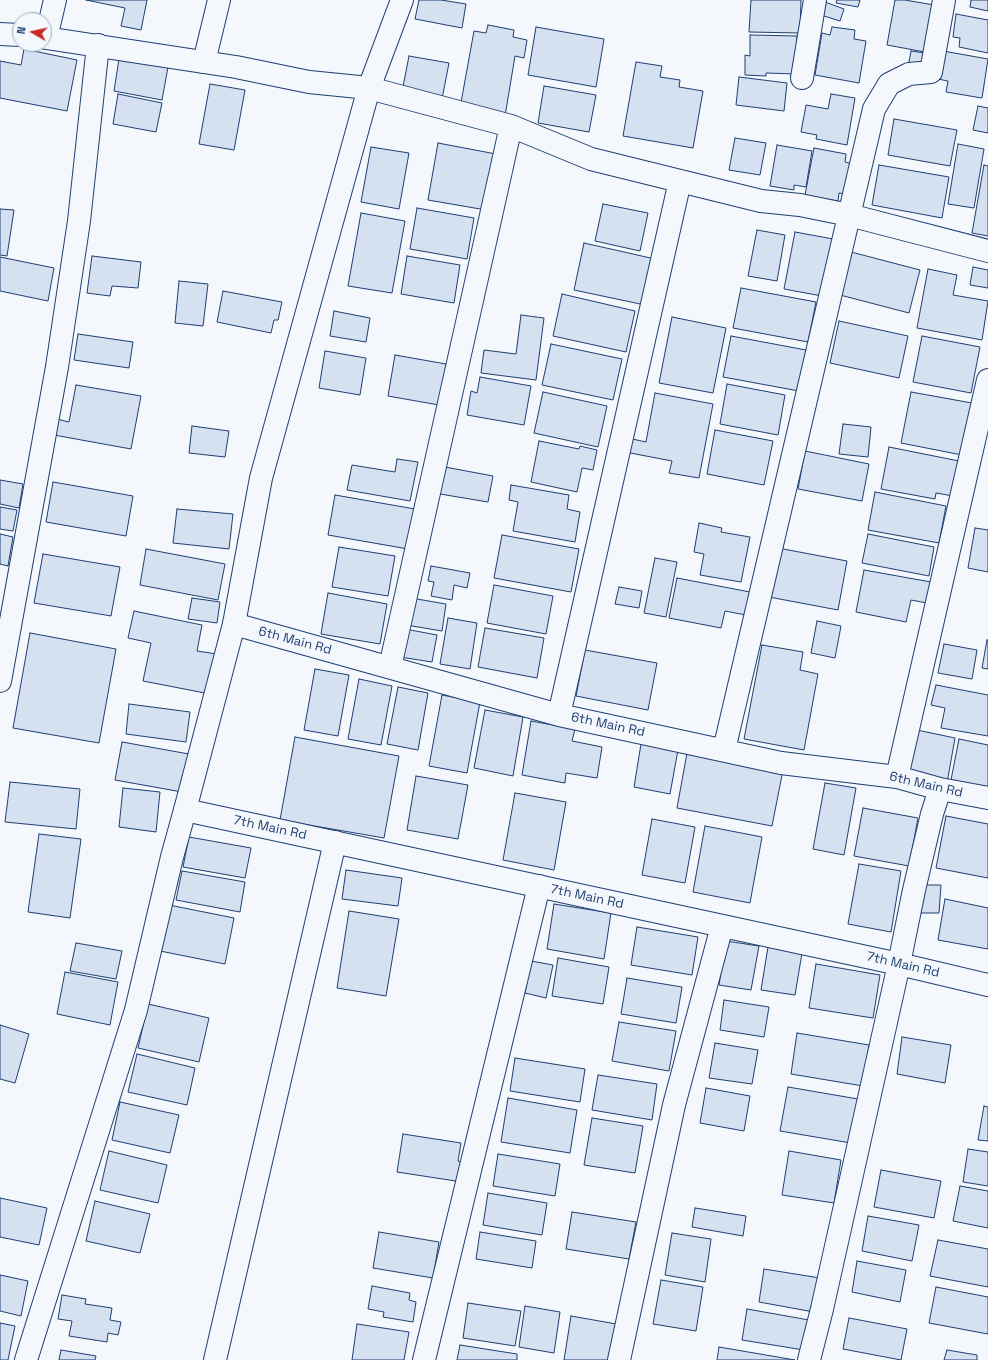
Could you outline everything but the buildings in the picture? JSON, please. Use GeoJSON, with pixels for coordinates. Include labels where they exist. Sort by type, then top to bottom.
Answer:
{"type":"FeatureCollection","features":[{"type":"Feature","properties":{"kind":"street"},"geometry":{"type":"LineString","coordinates":[[52,12],[55,0]]}},
{"type":"Feature","properties":{"kind":"street"},"geometry":{"type":"LineString","coordinates":[[204,62],[219,0]]}},
{"type":"Feature","properties":{"kind":"street"},"geometry":{"type":"LineString","coordinates":[[26,1360],[136,1010],[172,856],[234,624],[261,478],[369,88],[402,0]]}},
{"type":"Feature","properties":{"kind":"street"},"geometry":{"type":"LineString","coordinates":[[802,78],[815,0]]}},
{"type":"Feature","properties":{"kind":"street"},"geometry":{"type":"LineString","coordinates":[[724,750],[874,109],[889,84],[909,74],[931,72],[944,0]]}},
{"type":"Feature","properties":{"kind":"street"},"geometry":{"type":"LineString","coordinates":[[0,34],[12,35]]}},
{"type":"Feature","properties":{"kind":"street"},"geometry":{"type":"LineString","coordinates":[[52,39],[236,67],[309,82],[369,88],[511,126],[591,159],[761,201],[849,215],[988,251]]}},
{"type":"Feature","properties":{"kind":"street"},"geometry":{"type":"LineString","coordinates":[[0,681],[59,351],[79,221],[98,45]]}},
{"type":"Feature","properties":{"kind":"street"},"geometry":{"type":"LineString","coordinates":[[390,667],[511,126]]}},
{"type":"Feature","properties":{"kind":"street"},"geometry":{"type":"LineString","coordinates":[[559,715],[680,181]]}},
{"type":"Feature","properties":{"kind":"street"},"geometry":{"type":"LineString","coordinates":[[897,777],[988,380]]}},
{"type":"Feature","properties":{"kind":"street","name":"6th Main Rd"},"geometry":{"type":"LineString","coordinates":[[234,624],[559,715],[781,763],[897,777],[940,789],[988,798]]}},
{"type":"Feature","properties":{"kind":"street"},"geometry":{"type":"LineString","coordinates":[[809,1360],[822,1309],[899,964],[914,890],[932,814],[940,789]]}},
{"type":"Feature","properties":{"kind":"street","name":"7th Main Rd"},"geometry":{"type":"LineString","coordinates":[[185,810],[899,964],[988,985]]}},
{"type":"Feature","properties":{"kind":"street"},"geometry":{"type":"LineString","coordinates":[[215,1360],[335,842]]}},
{"type":"Feature","properties":{"kind":"street"},"geometry":{"type":"LineString","coordinates":[[424,1360],[539,886]]}},
{"type":"Feature","properties":{"kind":"street"},"geometry":{"type":"LineString","coordinates":[[619,1360],[674,1105],[722,926]]}}]}
